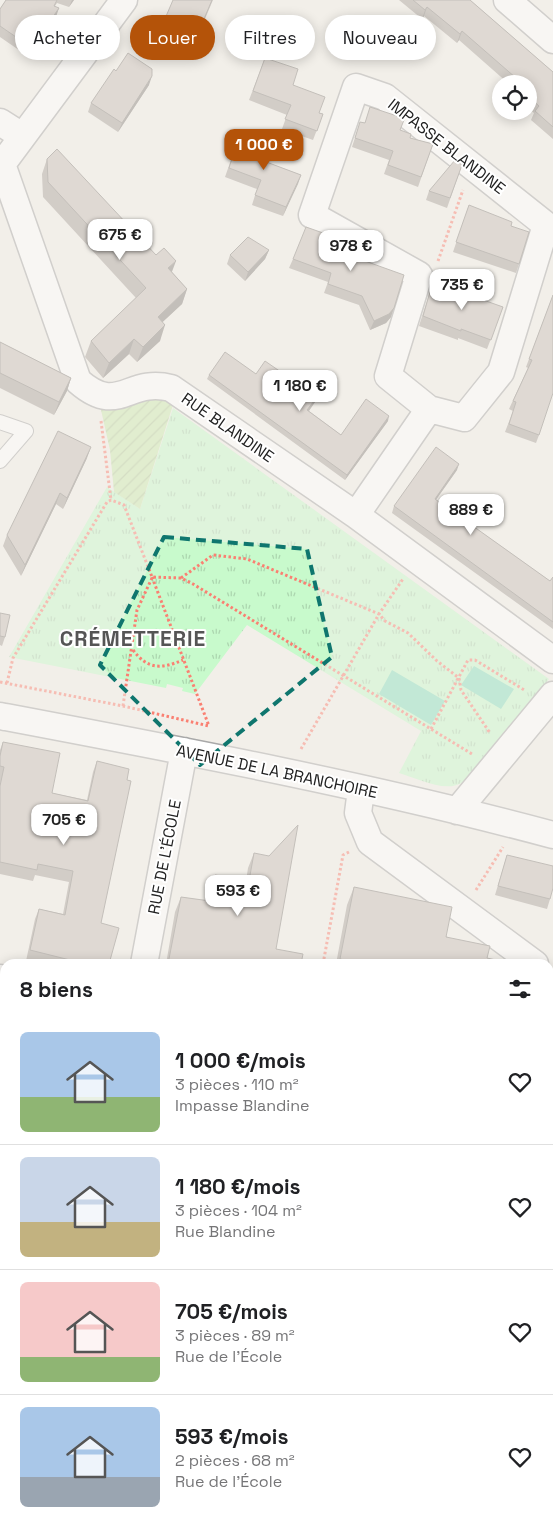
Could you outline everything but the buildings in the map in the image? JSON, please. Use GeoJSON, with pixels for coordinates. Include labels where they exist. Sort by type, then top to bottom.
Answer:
{"type":"FeatureCollection","features":[{"type":"Feature","properties":{"kind":"street"},"geometry":{"type":"LineString","coordinates":[[96,396],[78,381],[1,165],[124,0]]}},
{"type":"Feature","properties":{"kind":"street"},"geometry":{"type":"LineString","coordinates":[[507,0],[553,40]]}},
{"type":"Feature","properties":{"kind":"street","name":"IMPASSE BLANDINE"},"geometry":{"type":"LineString","coordinates":[[356,87],[385,97],[471,165],[546,225],[501,372],[464,418],[430,409],[388,376],[418,275],[312,215],[356,87]]}},
{"type":"Feature","properties":{"kind":"street"},"geometry":{"type":"LineString","coordinates":[[0,122],[22,136]]}},
{"type":"Feature","properties":{"kind":"street","name":"RUE BLANDINE"},"geometry":{"type":"LineString","coordinates":[[96,396],[109,398],[146,385],[159,385],[171,388],[356,515],[553,660]]}},
{"type":"Feature","properties":{"kind":"street"},"geometry":{"type":"LineString","coordinates":[[356,515],[430,409]]}},
{"type":"Feature","properties":{"kind":"street"},"geometry":{"type":"LineString","coordinates":[[457,812],[548,701]]}},
{"type":"Feature","properties":{"kind":"street","name":"AVENUE DE LA BRANCHOIRE"},"geometry":{"type":"LineString","coordinates":[[0,716],[295,774],[553,835]]}},
{"type":"Feature","properties":{"kind":"street","name":"RUE DE L'ÉCOLE"},"geometry":{"type":"LineString","coordinates":[[145,959],[194,753]]}},
{"type":"Feature","properties":{"kind":"street"},"geometry":{"type":"LineString","coordinates":[[361,790],[358,813],[370,842],[528,959]]}},
{"type":"Feature","properties":{"kind":"lane"},"geometry":{"type":"LineString","coordinates":[[0,422],[26,431],[0,461]]}},
{"type":"Feature","properties":{"kind":"path"},"geometry":{"type":"LineString","coordinates":[[418,275],[440,260],[471,165]]}},
{"type":"Feature","properties":{"kind":"path"},"geometry":{"type":"LineString","coordinates":[[96,396],[106,449],[111,500]]}},
{"type":"Feature","properties":{"kind":"path"},"geometry":{"type":"LineString","coordinates":[[111,500],[124,505],[182,660],[209,726]]}},
{"type":"Feature","properties":{"kind":"path"},"geometry":{"type":"LineString","coordinates":[[7,683],[13,658],[107,502],[111,500]]}},
{"type":"Feature","properties":{"kind":"path"},"geometry":{"type":"LineString","coordinates":[[181,578],[213,555],[234,556],[270,568],[379,614],[385,621],[408,633],[437,661],[459,678],[461,690],[499,761]]}},
{"type":"Feature","properties":{"kind":"path"},"geometry":{"type":"LineString","coordinates":[[295,774],[301,746],[379,614],[417,559]]}},
{"type":"Feature","properties":{"kind":"path"},"geometry":{"type":"LineString","coordinates":[[152,577],[181,578],[431,729],[499,761]]}},
{"type":"Feature","properties":{"kind":"path"},"geometry":{"type":"LineString","coordinates":[[123,706],[136,610],[152,577]]}},
{"type":"Feature","properties":{"kind":"path"},"geometry":{"type":"LineString","coordinates":[[132,649],[140,659],[150,665],[167,666],[182,660]]}},
{"type":"Feature","properties":{"kind":"path"},"geometry":{"type":"LineString","coordinates":[[431,729],[468,660],[475,660],[530,694],[548,701]]}},
{"type":"Feature","properties":{"kind":"path"},"geometry":{"type":"LineString","coordinates":[[0,682],[123,706],[209,726]]}},
{"type":"Feature","properties":{"kind":"path"},"geometry":{"type":"LineString","coordinates":[[194,753],[209,726]]}},
{"type":"Feature","properties":{"kind":"path"},"geometry":{"type":"LineString","coordinates":[[463,912],[509,837],[511,824]]}},
{"type":"Feature","properties":{"kind":"path"},"geometry":{"type":"LineString","coordinates":[[324,959],[343,855],[370,842]]}},
{"type":"Feature","properties":{"kind":"highlighted area"},"geometry":{"type":"Polygon","coordinates":[[[164,537],[307,549],[332,657],[200,765],[100,665],[164,537]]]}},
{"type":"Feature","properties":{"kind":"green space"},"geometry":{"type":"Polygon","coordinates":[[[151,399],[162,399],[173,405],[140,509],[114,492],[110,450],[101,410],[114,410],[151,399]]]}},
{"type":"Feature","properties":{"kind":"green space"},"geometry":{"type":"Polygon","coordinates":[[[173,408],[549,679],[463,782],[456,785],[440,786],[399,773],[421,731],[247,625],[195,694],[182,691],[183,688],[167,684],[166,688],[9,657],[107,487],[140,509],[173,408]]]}},
{"type":"Feature","properties":{"kind":"green space"},"geometry":{"type":"Polygon","coordinates":[[[474,666],[514,689],[501,709],[461,685],[474,666]]]}},
{"type":"Feature","properties":{"kind":"green space"},"geometry":{"type":"Polygon","coordinates":[[[392,670],[445,701],[431,725],[379,694],[392,670]]]}},
{"type":"Feature","properties":{"kind":"district","name":"CRÉMETTERIE"},"geometry":{"type":"Point","coordinates":[133,639]}}]}
